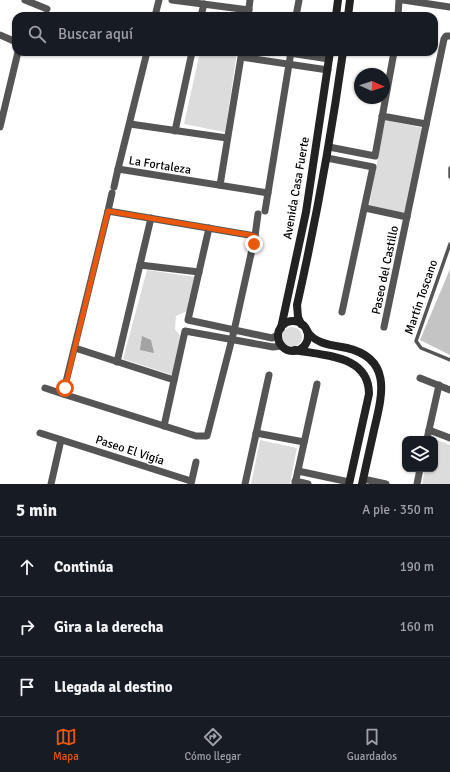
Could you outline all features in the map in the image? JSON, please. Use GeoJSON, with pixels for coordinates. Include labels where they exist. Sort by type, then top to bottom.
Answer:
{"type":"FeatureCollection","features":[{"type":"Feature","properties":{"kind":"street"},"geometry":{"type":"LineString","coordinates":[[156,12],[159,0]]}},
{"type":"Feature","properties":{"kind":"street"},"geometry":{"type":"LineString","coordinates":[[172,0],[204,4],[243,12]]}},
{"type":"Feature","properties":{"kind":"street"},"geometry":{"type":"LineString","coordinates":[[248,12],[250,0]]}},
{"type":"Feature","properties":{"kind":"street"},"geometry":{"type":"LineString","coordinates":[[297,12],[299,0]]}},
{"type":"Feature","properties":{"kind":"street"},"geometry":{"type":"LineString","coordinates":[[336,12],[338,0]]}},
{"type":"Feature","properties":{"kind":"street"},"geometry":{"type":"LineString","coordinates":[[348,12],[350,0]]}},
{"type":"Feature","properties":{"kind":"street"},"geometry":{"type":"LineString","coordinates":[[398,12],[399,0]]}},
{"type":"Feature","properties":{"kind":"street"},"geometry":{"type":"LineString","coordinates":[[403,0],[450,7]]}},
{"type":"Feature","properties":{"kind":"street"},"geometry":{"type":"LineString","coordinates":[[29,1],[48,9]]}},
{"type":"Feature","properties":{"kind":"street"},"geometry":{"type":"LineString","coordinates":[[202,12],[204,4]]}},
{"type":"Feature","properties":{"kind":"street"},"geometry":{"type":"LineString","coordinates":[[0,35],[12,40]]}},
{"type":"Feature","properties":{"kind":"street","name":"Paseo del Castillo"},"geometry":{"type":"LineString","coordinates":[[384,327],[444,39],[450,36]]}},
{"type":"Feature","properties":{"kind":"street"},"geometry":{"type":"LineString","coordinates":[[0,127],[17,56]]}},
{"type":"Feature","properties":{"kind":"street","name":"La Fortaleza"},"geometry":{"type":"LineString","coordinates":[[146,56],[118,169],[268,193]]}},
{"type":"Feature","properties":{"kind":"street"},"geometry":{"type":"LineString","coordinates":[[175,131],[191,56]]}},
{"type":"Feature","properties":{"kind":"street"},"geometry":{"type":"LineString","coordinates":[[45,388],[196,436],[207,436],[234,331],[255,236],[268,193],[290,56]]}},
{"type":"Feature","properties":{"kind":"street","name":"Avenida Casa Fuerte"},"geometry":{"type":"LineString","coordinates":[[279,332],[306,212],[330,56]]}},
{"type":"Feature","properties":{"kind":"street","name":"Avenida Casa Fuerte"},"geometry":{"type":"LineString","coordinates":[[304,327],[298,317],[297,305],[315,226],[329,147],[342,56]]}},
{"type":"Feature","properties":{"kind":"street"},"geometry":{"type":"LineString","coordinates":[[329,147],[375,156],[393,56]]}},
{"type":"Feature","properties":{"kind":"street"},"geometry":{"type":"LineString","coordinates":[[220,185],[241,57],[328,70]]}},
{"type":"Feature","properties":{"kind":"street"},"geometry":{"type":"LineString","coordinates":[[382,116],[426,124]]}},
{"type":"Feature","properties":{"kind":"street"},"geometry":{"type":"LineString","coordinates":[[130,124],[227,138]]}},
{"type":"Feature","properties":{"kind":"street"},"geometry":{"type":"LineString","coordinates":[[327,158],[373,167],[342,312]]}},
{"type":"Feature","properties":{"kind":"street"},"geometry":{"type":"LineString","coordinates":[[63,394],[118,169]]}},
{"type":"Feature","properties":{"kind":"street","name":"Paseo del Castillo"},"geometry":{"type":"LineString","coordinates":[[364,208],[407,217]]}},
{"type":"Feature","properties":{"kind":"street"},"geometry":{"type":"LineString","coordinates":[[108,211],[255,236]]}},
{"type":"Feature","properties":{"kind":"street"},"geometry":{"type":"LineString","coordinates":[[117,362],[150,218]]}},
{"type":"Feature","properties":{"kind":"street"},"geometry":{"type":"LineString","coordinates":[[209,228],[188,320],[272,338],[290,321],[304,327],[316,341],[357,351],[371,362],[376,369],[382,388],[363,481],[386,484]]}},
{"type":"Feature","properties":{"kind":"street"},"geometry":{"type":"LineString","coordinates":[[140,265],[199,272]]}},
{"type":"Feature","properties":{"kind":"street"},"geometry":{"type":"LineString","coordinates":[[295,350],[301,348],[306,343],[308,337],[304,327]]}},
{"type":"Feature","properties":{"kind":"street"},"geometry":{"type":"LineString","coordinates":[[164,426],[185,331],[273,347],[282,346],[286,349],[349,361],[355,364],[364,373],[369,387],[369,394],[349,483],[298,471]]}},
{"type":"Feature","properties":{"kind":"street"},"geometry":{"type":"LineString","coordinates":[[279,332],[282,346]]}},
{"type":"Feature","properties":{"kind":"street"},"geometry":{"type":"LineString","coordinates":[[75,348],[174,380]]}},
{"type":"Feature","properties":{"kind":"street"},"geometry":{"type":"LineString","coordinates":[[245,484],[269,375]]}},
{"type":"Feature","properties":{"kind":"street"},"geometry":{"type":"LineString","coordinates":[[420,378],[450,390]]}},
{"type":"Feature","properties":{"kind":"street"},"geometry":{"type":"LineString","coordinates":[[308,484],[295,482],[317,384]]}},
{"type":"Feature","properties":{"kind":"street"},"geometry":{"type":"LineString","coordinates":[[428,436],[439,385]]}},
{"type":"Feature","properties":{"kind":"street"},"geometry":{"type":"LineString","coordinates":[[429,430],[450,438]]}},
{"type":"Feature","properties":{"kind":"street","name":"Paseo El Vigía"},"geometry":{"type":"LineString","coordinates":[[40,433],[191,483],[196,462]]}},
{"type":"Feature","properties":{"kind":"street"},"geometry":{"type":"LineString","coordinates":[[256,433],[304,442]]}},
{"type":"Feature","properties":{"kind":"street"},"geometry":{"type":"LineString","coordinates":[[359,439],[372,441]]}},
{"type":"Feature","properties":{"kind":"street"},"geometry":{"type":"LineString","coordinates":[[51,484],[61,440]]}},
{"type":"Feature","properties":{"kind":"street"},"geometry":{"type":"LineString","coordinates":[[417,484],[419,472]]}},
{"type":"Feature","properties":{"kind":"lane"},"geometry":{"type":"LineString","coordinates":[[450,168],[450,177]]}},
{"type":"Feature","properties":{"kind":"lane","name":"Martín Toscano"},"geometry":{"type":"LineString","coordinates":[[450,244],[416,341],[421,348],[450,360]]}},
{"type":"Feature","properties":{"kind":"shaded area"},"geometry":{"type":"Polygon","coordinates":[[[199,56],[236,56],[225,132],[184,124],[199,56]]]}},
{"type":"Feature","properties":{"kind":"shaded area"},"geometry":{"type":"Polygon","coordinates":[[[385,120],[423,128],[406,213],[369,206],[385,120]]]}},
{"type":"Feature","properties":{"kind":"shaded area"},"geometry":{"type":"Polygon","coordinates":[[[147,270],[195,277],[187,311],[176,316],[175,329],[180,336],[172,375],[123,359],[147,270]]]}},
{"type":"Feature","properties":{"kind":"shaded area"},"geometry":{"type":"Polygon","coordinates":[[[292,327],[299,330],[302,337],[299,344],[292,347],[285,344],[282,337],[285,330],[292,327]]]}},
{"type":"Feature","properties":{"kind":"shaded area"},"geometry":{"type":"Polygon","coordinates":[[[142,336],[151,340],[154,353],[140,350],[142,336]]]}},
{"type":"Feature","properties":{"kind":"shaded area"},"geometry":{"type":"Polygon","coordinates":[[[260,440],[297,448],[290,484],[251,484],[260,440]]]}},
{"type":"Feature","properties":{"kind":"shaded area"},"geometry":{"type":"Polygon","coordinates":[[[438,440],[450,445],[450,484],[422,484],[424,472],[438,472],[438,440]]]}},
{"type":"Feature","properties":{"kind":"building"},"geometry":{"type":"Polygon","coordinates":[[[450,269],[450,355],[420,340],[450,269]]]}},
{"type":"Feature","properties":{"kind":"route"},"geometry":{"type":"LineString","coordinates":[[65,388],[108,211],[255,236],[254,244]]}}]}
